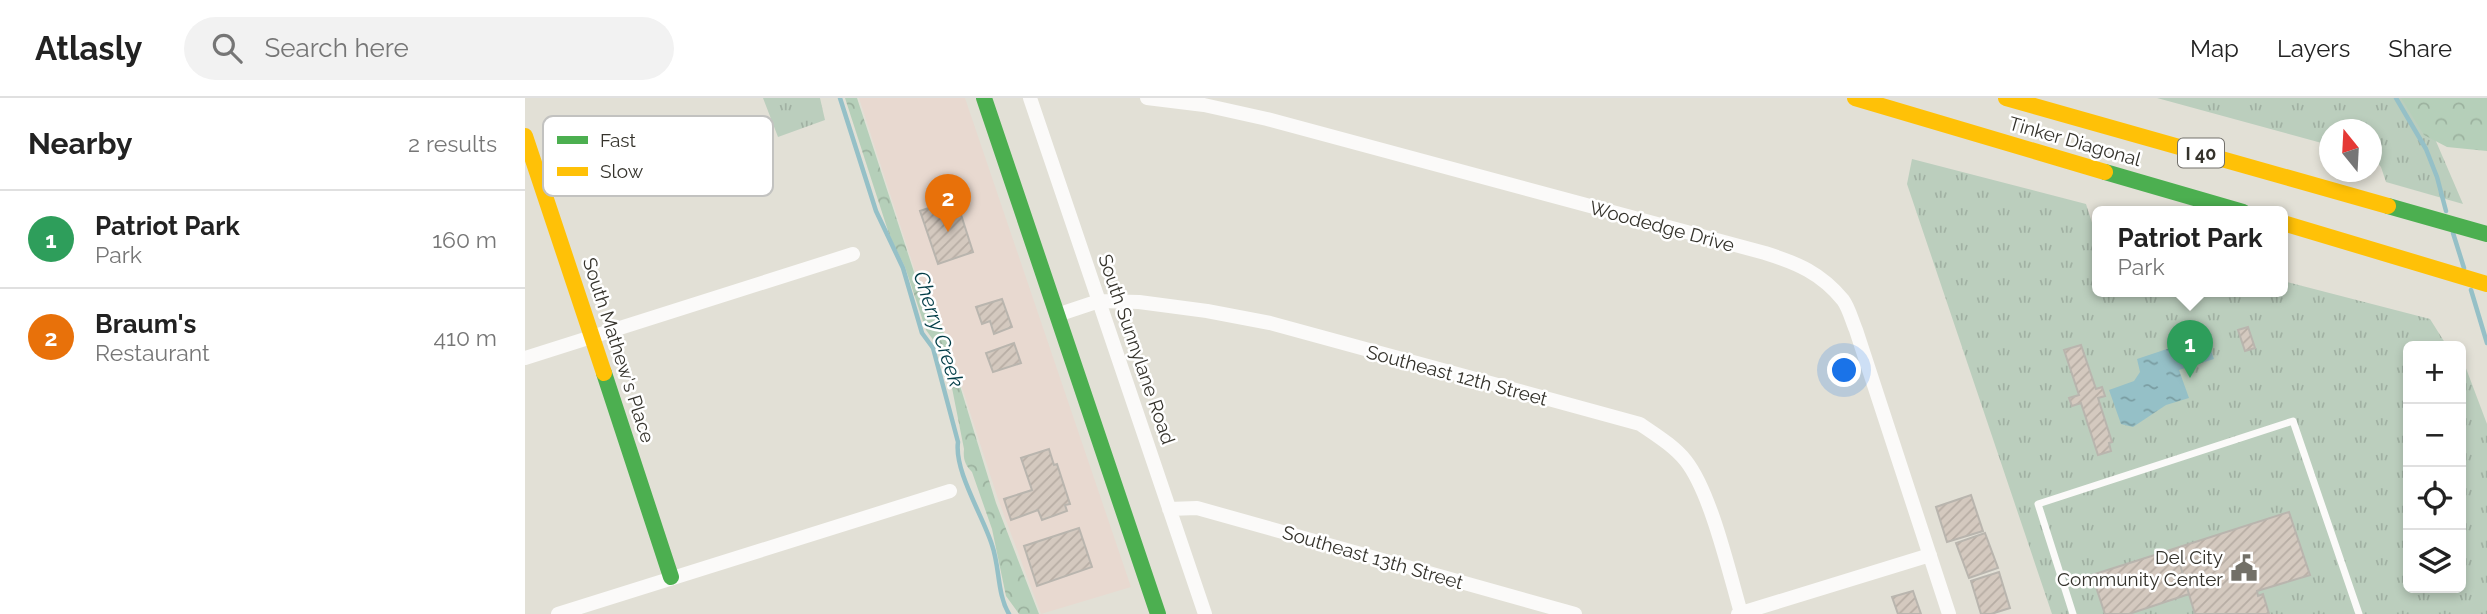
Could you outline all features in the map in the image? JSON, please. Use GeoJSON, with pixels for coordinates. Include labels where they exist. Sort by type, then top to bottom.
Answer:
{"type":"FeatureCollection","features":[{"type":"Feature","properties":{"kind":"main road"},"geometry":{"type":"LineString","coordinates":[[984,98],[1159,614]]}},
{"type":"Feature","properties":{"kind":"main road","name":"Tinker Diagonal"},"geometry":{"type":"LineString","coordinates":[[1855,98],[2223,206]]}},
{"type":"Feature","properties":{"kind":"main road","name":"Tinker Diagonal"},"geometry":{"type":"LineString","coordinates":[[2007,98],[2487,234]]}},
{"type":"Feature","properties":{"kind":"main road","name":"South Mathew's Place"},"geometry":{"type":"LineString","coordinates":[[525,136],[543,189]]}},
{"type":"Feature","properties":{"kind":"main road","name":"South Mathew's Place"},"geometry":{"type":"LineString","coordinates":[[545,196],[671,577]]}},
{"type":"Feature","properties":{"kind":"main road"},"geometry":{"type":"LineString","coordinates":[[2288,224],[2487,284]]}},
{"type":"Feature","properties":{"kind":"street","name":"South Sunnylane Road"},"geometry":{"type":"LineString","coordinates":[[1030,98],[1205,614]]}},
{"type":"Feature","properties":{"kind":"street","name":"Woodedge Drive"},"geometry":{"type":"LineString","coordinates":[[1147,98],[1204,105],[1267,119],[1797,263],[1820,277],[1844,302],[1949,614]]}},
{"type":"Feature","properties":{"kind":"street"},"geometry":{"type":"LineString","coordinates":[[525,358],[853,254]]}},
{"type":"Feature","properties":{"kind":"street","name":"Southeast 12th Street"},"geometry":{"type":"LineString","coordinates":[[1057,315],[1099,301],[1139,302],[1207,311],[1270,323],[1640,424],[1663,439],[1687,462],[1705,498],[1740,614]]}},
{"type":"Feature","properties":{"kind":"street"},"geometry":{"type":"LineString","coordinates":[[558,614],[950,491]]}},
{"type":"Feature","properties":{"kind":"street","name":"Southeast 13th Street"},"geometry":{"type":"LineString","coordinates":[[1169,509],[1197,508],[1575,614]]}},
{"type":"Feature","properties":{"kind":"street"},"geometry":{"type":"LineString","coordinates":[[1740,614],[1930,555]]}},
{"type":"Feature","properties":{"kind":"lane"},"geometry":{"type":"LineString","coordinates":[[2073,614],[2038,504],[2293,421],[2359,614]]}},
{"type":"Feature","properties":{"kind":"shaded area"},"geometry":{"type":"Polygon","coordinates":[[[859,98],[965,98],[1131,587],[1041,614],[998,499],[937,310],[931,312],[916,274],[859,98]]]}},
{"type":"Feature","properties":{"kind":"green space"},"geometry":{"type":"Polygon","coordinates":[[[763,98],[820,98],[825,120],[778,137],[773,116],[770,116],[763,98]]]}},
{"type":"Feature","properties":{"kind":"green space"},"geometry":{"type":"Polygon","coordinates":[[[845,98],[857,98],[915,275],[930,312],[937,311],[996,503],[1039,614],[1019,614],[1006,596],[992,529],[972,472],[964,459],[952,388],[939,348],[926,330],[905,267],[890,237],[845,98]]]}},
{"type":"Feature","properties":{"kind":"green space"},"geometry":{"type":"Polygon","coordinates":[[[2157,98],[2411,98],[2432,132],[2463,204],[2386,182],[2382,170],[2382,119],[2319,119],[2319,142],[2157,98]]]}},
{"type":"Feature","properties":{"kind":"green space"},"geometry":{"type":"Polygon","coordinates":[[[2401,98],[2487,98],[2487,151],[2447,147],[2424,135],[2401,98]]]}},
{"type":"Feature","properties":{"kind":"green space"},"geometry":{"type":"Polygon","coordinates":[[[1912,159],[2086,204],[2092,223],[2092,297],[2288,297],[2288,282],[2430,319],[2444,341],[2403,341],[2403,593],[2466,593],[2466,368],[2487,424],[2487,614],[2052,614],[1907,184],[1912,159]]]}},
{"type":"Feature","properties":{"kind":"water"},"geometry":{"type":"Polygon","coordinates":[[[2206,336],[2214,359],[2179,370],[2189,398],[2166,405],[2133,427],[2121,424],[2109,390],[2134,381],[2140,372],[2137,359],[2206,336]]]}},
{"type":"Feature","properties":{"kind":"building"},"geometry":{"type":"Polygon","coordinates":[[[956,199],[973,252],[938,264],[920,211],[956,199]]]}},
{"type":"Feature","properties":{"kind":"building"},"geometry":{"type":"Polygon","coordinates":[[[1002,299],[1012,327],[994,334],[990,321],[982,324],[976,307],[1002,299]]]}},
{"type":"Feature","properties":{"kind":"building"},"geometry":{"type":"Polygon","coordinates":[[[2248,327],[2255,348],[2245,351],[2238,330],[2248,327]]]}},
{"type":"Feature","properties":{"kind":"building"},"geometry":{"type":"Polygon","coordinates":[[[1014,343],[1021,363],[993,372],[986,353],[1014,343]]]}},
{"type":"Feature","properties":{"kind":"building"},"geometry":{"type":"Polygon","coordinates":[[[2081,345],[2096,389],[2102,387],[2105,396],[2098,398],[2112,442],[2109,443],[2111,451],[2098,455],[2081,403],[2072,406],[2069,398],[2079,395],[2064,350],[2081,345]]]}},
{"type":"Feature","properties":{"kind":"building"},"geometry":{"type":"Polygon","coordinates":[[[1049,449],[1054,465],[1057,464],[1070,504],[1065,505],[1067,511],[1042,520],[1038,510],[1011,520],[1004,499],[1032,490],[1021,458],[1049,449]]]}},
{"type":"Feature","properties":{"kind":"building"},"geometry":{"type":"Polygon","coordinates":[[[1971,495],[1983,531],[1947,542],[1936,507],[1971,495]]]}},
{"type":"Feature","properties":{"kind":"building","name":"Del City Community Center"},"geometry":{"type":"Polygon","coordinates":[[[2289,512],[2310,575],[2257,591],[2258,596],[2263,594],[2269,614],[2195,614],[2178,558],[2167,562],[2164,552],[2289,512]]]}},
{"type":"Feature","properties":{"kind":"building"},"geometry":{"type":"Polygon","coordinates":[[[1079,528],[1092,567],[1037,586],[1024,546],[1079,528]]]}},
{"type":"Feature","properties":{"kind":"building"},"geometry":{"type":"Polygon","coordinates":[[[1985,533],[1998,568],[1969,578],[1956,543],[1985,533]]]}},
{"type":"Feature","properties":{"kind":"building"},"geometry":{"type":"Polygon","coordinates":[[[2164,552],[2167,562],[2178,558],[2189,594],[2129,614],[2105,614],[2092,575],[2164,552]]]}},
{"type":"Feature","properties":{"kind":"building"},"geometry":{"type":"Polygon","coordinates":[[[1999,572],[2010,608],[1981,614],[1971,581],[1999,572]]]}},
{"type":"Feature","properties":{"kind":"building"},"geometry":{"type":"Polygon","coordinates":[[[1913,591],[1921,614],[1898,614],[1892,597],[1913,591]]]}},
{"type":"Feature","properties":{"kind":"waterway","name":"Cherry Creek"},"geometry":{"type":"LineString","coordinates":[[840,98],[876,211],[903,268],[922,333],[933,348],[958,442],[960,466],[992,545],[1002,598],[1009,614]]}},
{"type":"Feature","properties":{"kind":"waterway"},"geometry":{"type":"LineString","coordinates":[[2396,98],[2426,149],[2446,211]]}},
{"type":"Feature","properties":{"kind":"waterway"},"geometry":{"type":"LineString","coordinates":[[2453,233],[2464,268]]}},
{"type":"Feature","properties":{"kind":"waterway"},"geometry":{"type":"LineString","coordinates":[[2471,290],[2487,343]]}},
{"type":"Feature","properties":{"kind":"traffic: fast"},"geometry":{"type":"LineString","coordinates":[[984,98],[1158,614]]}},
{"type":"Feature","properties":{"kind":"traffic: fast"},"geometry":{"type":"LineString","coordinates":[[2105,172],[2222,206]]}},
{"type":"Feature","properties":{"kind":"traffic: fast"},"geometry":{"type":"LineString","coordinates":[[2388,206],[2487,234]]}},
{"type":"Feature","properties":{"kind":"traffic: fast"},"geometry":{"type":"LineString","coordinates":[[604,373],[671,577]]}},
{"type":"Feature","properties":{"kind":"traffic: slow"},"geometry":{"type":"LineString","coordinates":[[1855,98],[2105,172]]}},
{"type":"Feature","properties":{"kind":"traffic: slow"},"geometry":{"type":"LineString","coordinates":[[2006,98],[2388,206]]}},
{"type":"Feature","properties":{"kind":"traffic: slow"},"geometry":{"type":"LineString","coordinates":[[525,136],[543,190]]}},
{"type":"Feature","properties":{"kind":"traffic: slow"},"geometry":{"type":"LineString","coordinates":[[545,196],[604,373]]}},
{"type":"Feature","properties":{"kind":"traffic: slow"},"geometry":{"type":"LineString","coordinates":[[2288,224],[2487,284]]}},
{"type":"Feature","properties":{"kind":"place","name":"Braum's"},"geometry":{"type":"Point","coordinates":[948,232]}},
{"type":"Feature","properties":{"kind":"place","name":"Patriot Park"},"geometry":{"type":"Point","coordinates":[2190,378]}},
{"type":"Feature","properties":{"kind":"place","name":"Del City Community Center"},"geometry":{"type":"Point","coordinates":[2244,568]}}]}
